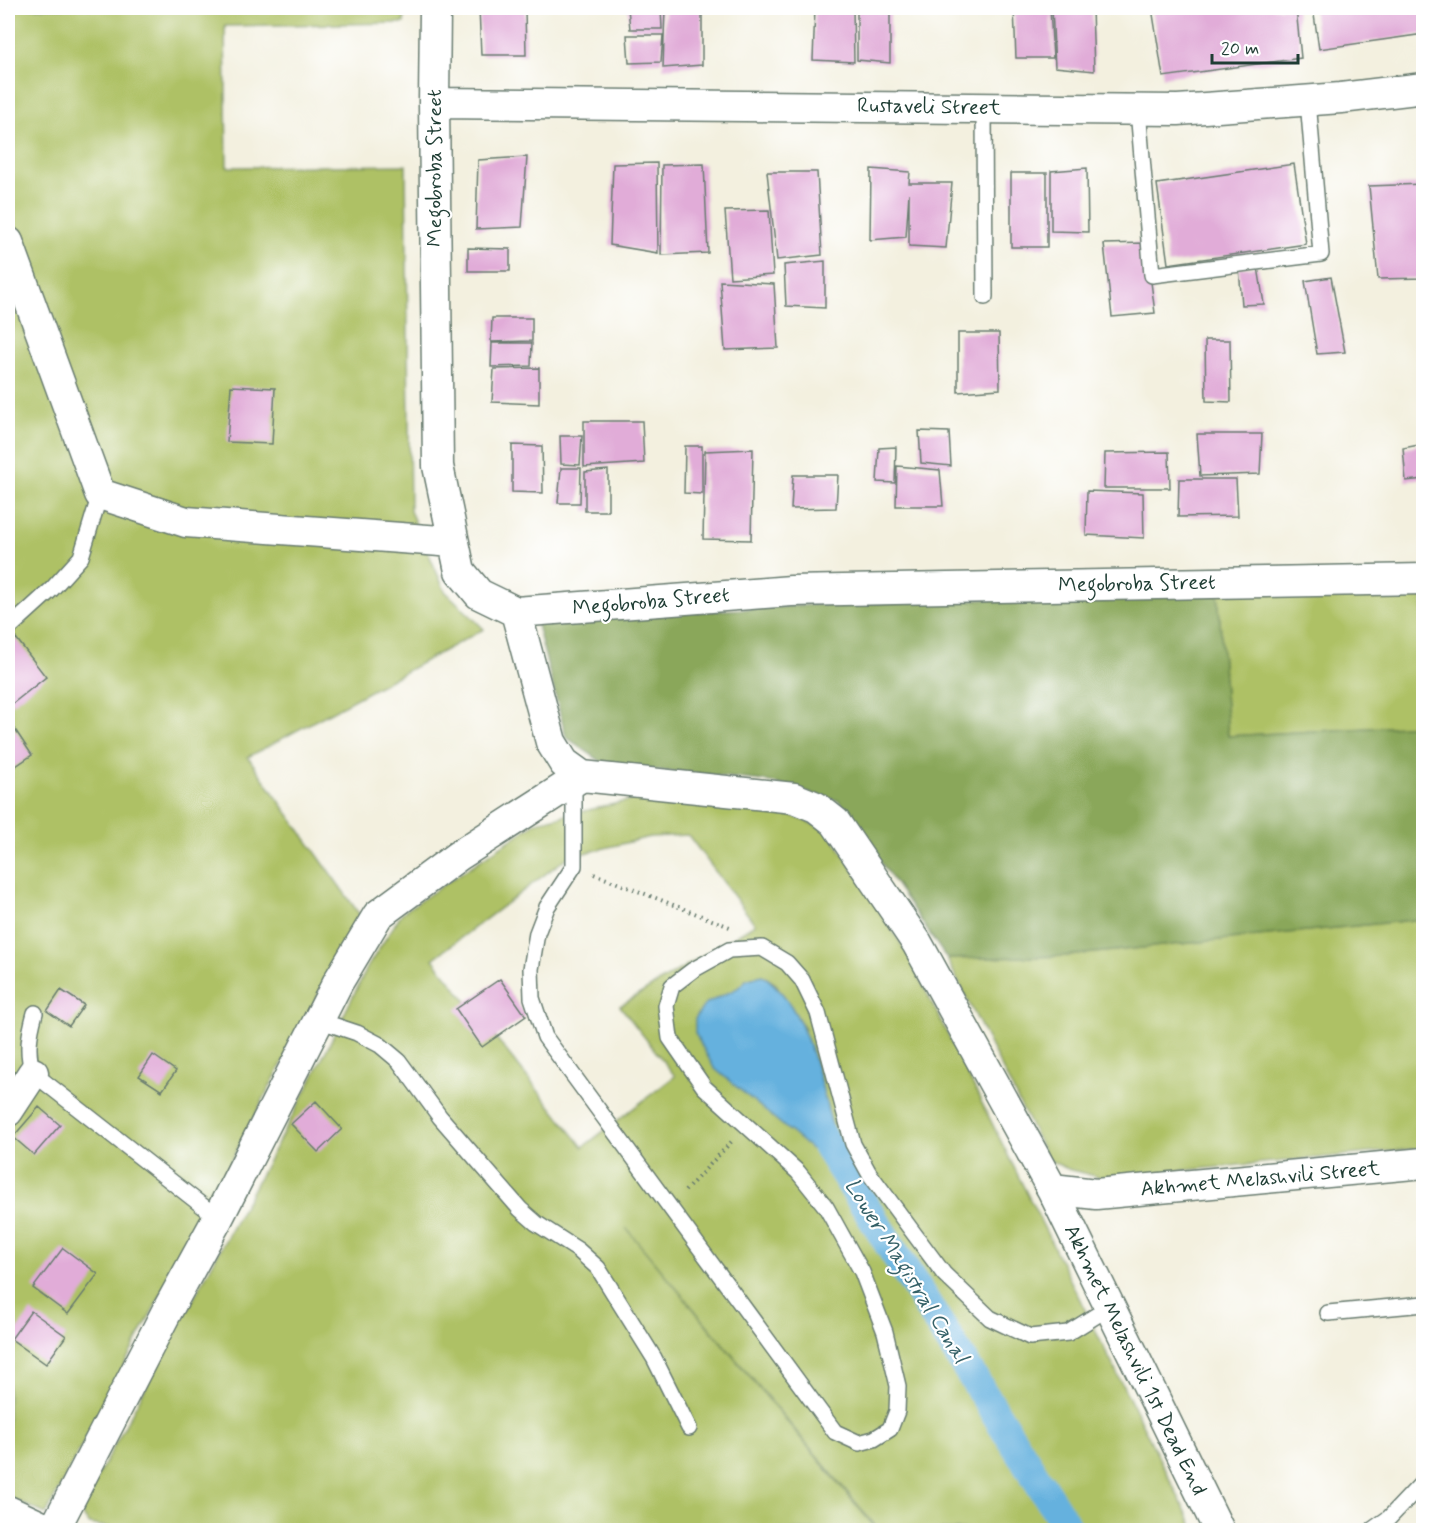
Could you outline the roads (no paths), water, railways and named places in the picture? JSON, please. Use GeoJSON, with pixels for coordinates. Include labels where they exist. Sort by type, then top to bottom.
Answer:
{"type":"FeatureCollection","features":[{"type":"Feature","properties":{"kind":"street","name":"Megobroba Street"},"geometry":{"type":"LineString","coordinates":[[435,8],[438,466],[460,571],[479,594],[516,612],[790,591],[1424,579]]}},
{"type":"Feature","properties":{"kind":"street","name":"Rustaveli Street"},"geometry":{"type":"LineString","coordinates":[[434,103],[1178,110],[1424,88]]}},
{"type":"Feature","properties":{"kind":"street"},"geometry":{"type":"LineString","coordinates":[[8,242],[100,494],[186,522],[454,542]]}},
{"type":"Feature","properties":{"kind":"street"},"geometry":{"type":"LineString","coordinates":[[8,1511],[51,1530],[218,1218],[338,982],[378,915],[458,856],[578,779],[564,763],[551,742],[516,612]]}},
{"type":"Feature","properties":{"kind":"street","name":"Akhmet Melashvili 1st Dead End"},"geometry":{"type":"LineString","coordinates":[[578,779],[794,798],[816,807],[835,822],[917,943],[1052,1189],[1219,1530]]}},
{"type":"Feature","properties":{"kind":"street"},"geometry":{"type":"LineString","coordinates":[[8,1111],[33,1073]]}},
{"type":"Feature","properties":{"kind":"street","name":"Akhmet Melashvili Street"},"geometry":{"type":"LineString","coordinates":[[1052,1189],[1096,1194],[1424,1163]]}},
{"type":"Feature","properties":{"kind":"lane"},"geometry":{"type":"LineString","coordinates":[[1138,110],[1152,275],[1321,254],[1308,100]]}},
{"type":"Feature","properties":{"kind":"lane"},"geometry":{"type":"LineString","coordinates":[[984,107],[985,297]]}},
{"type":"Feature","properties":{"kind":"lane"},"geometry":{"type":"LineString","coordinates":[[8,629],[52,589],[81,557],[100,494]]}},
{"type":"Feature","properties":{"kind":"lane"},"geometry":{"type":"LineString","coordinates":[[578,779],[574,866],[547,907],[537,933],[531,969],[532,998],[545,1037],[835,1432],[859,1443],[874,1439],[890,1429],[897,1411],[898,1386],[885,1332],[862,1272],[826,1207],[798,1172],[704,1087],[670,1038],[666,1006],[672,986],[693,970],[729,950],[762,948],[787,963],[802,980],[818,1013],[853,1144],[869,1173],[944,1274],[990,1318],[1030,1337],[1068,1333],[1110,1307]]}},
{"type":"Feature","properties":{"kind":"lane"},"geometry":{"type":"LineString","coordinates":[[34,1013],[28,1046],[33,1073],[218,1218]]}},
{"type":"Feature","properties":{"kind":"lane"},"geometry":{"type":"LineString","coordinates":[[318,1020],[357,1033],[380,1045],[399,1061],[440,1117],[520,1209],[536,1223],[578,1250],[598,1268],[654,1358],[689,1428]]}},
{"type":"Feature","properties":{"kind":"lane"},"geometry":{"type":"LineString","coordinates":[[1328,1313],[1424,1304]]}},
{"type":"Feature","properties":{"kind":"lane"},"geometry":{"type":"LineString","coordinates":[[1372,1530],[1389,1518],[1424,1481]]}},
{"type":"Feature","properties":{"kind":"water"},"geometry":{"type":"Polygon","coordinates":[[[762,975],[777,988],[790,1005],[801,1025],[817,1070],[834,1134],[811,1149],[714,1068],[695,1033],[695,1019],[705,1004],[738,988],[746,980],[762,975]]]}},
{"type":"Feature","properties":{"kind":"waterway","name":"Lower Magistral Canal"},"geometry":{"type":"LineString","coordinates":[[802,1106],[1069,1530]]}}]}
